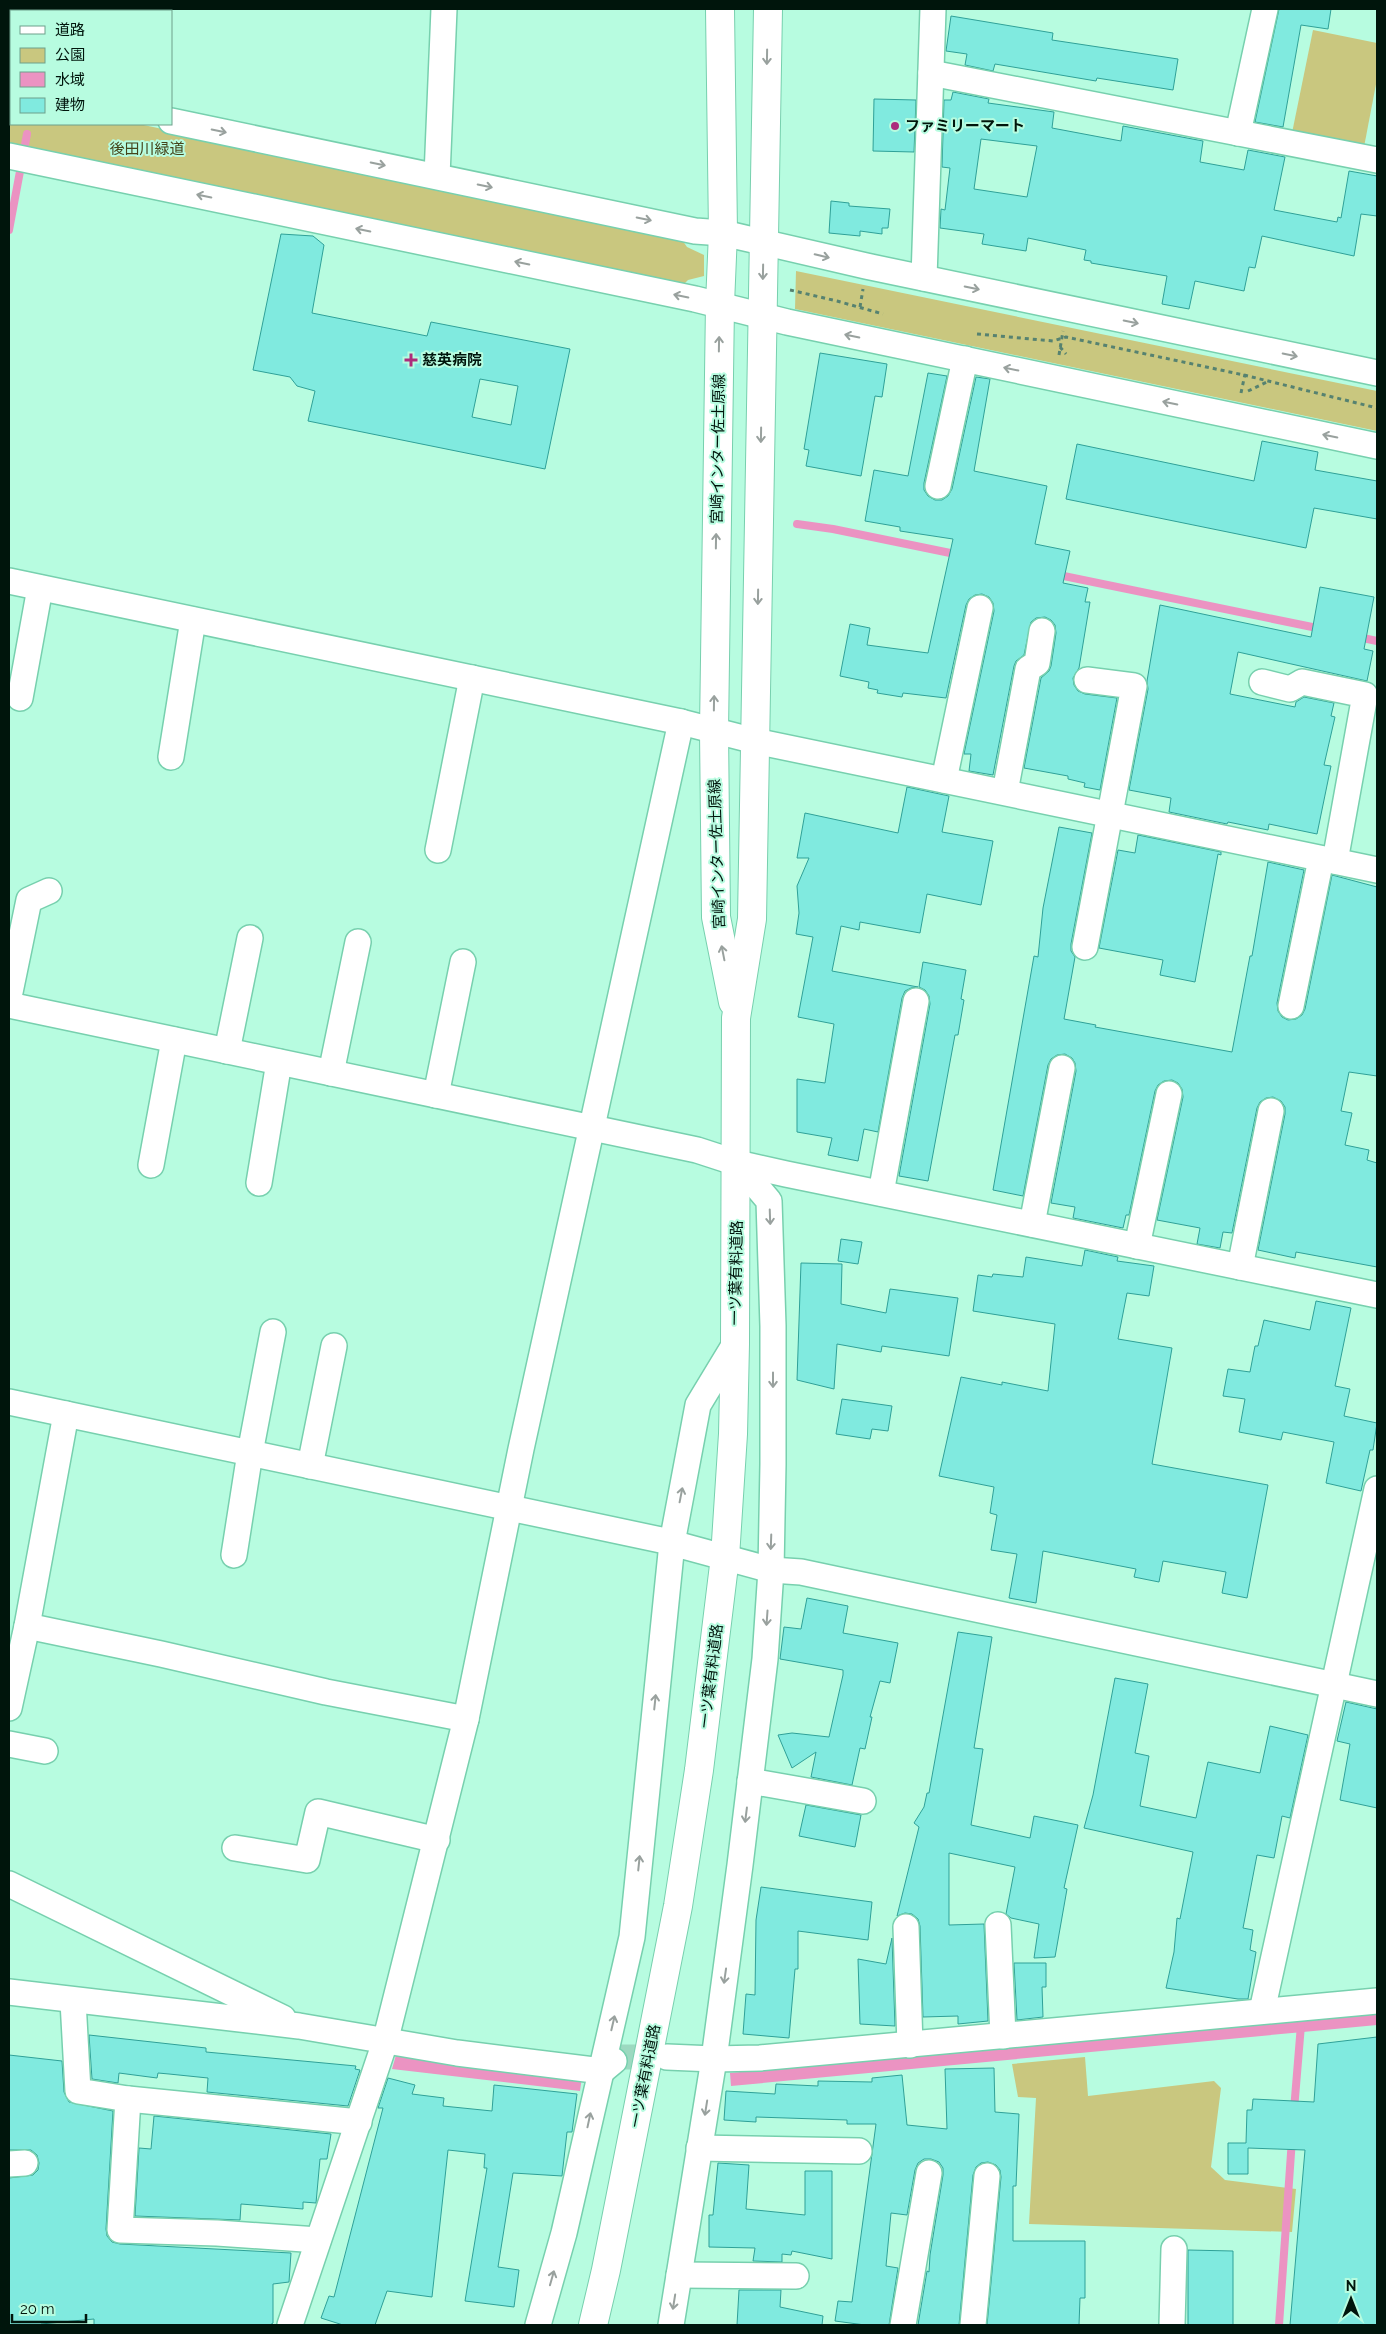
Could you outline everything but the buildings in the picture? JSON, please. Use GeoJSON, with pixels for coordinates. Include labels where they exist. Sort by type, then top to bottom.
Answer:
{"type":"FeatureCollection","features":[{"type":"Feature","properties":{"kind":"main road","name":"宮崎インター佐土原線"},"geometry":{"type":"LineString","coordinates":[[720,9],[723,233],[720,304],[714,731],[716,917],[736,1018]]}},
{"type":"Feature","properties":{"kind":"main road","name":"宮崎インター佐土原線"},"geometry":{"type":"LineString","coordinates":[[736,1018],[752,919],[768,9]]}},
{"type":"Feature","properties":{"kind":"main road","name":"一ツ葉有料道路"},"geometry":{"type":"LineString","coordinates":[[593,2325],[606,2270],[678,1906],[699,1770],[725,1557],[733,1434],[735,1344],[736,1018]]}},
{"type":"Feature","properties":{"kind":"street"},"geometry":{"type":"LineString","coordinates":[[437,176],[444,9]]}},
{"type":"Feature","properties":{"kind":"street"},"geometry":{"type":"LineString","coordinates":[[924,278],[933,9]]}},
{"type":"Feature","properties":{"kind":"street"},"geometry":{"type":"LineString","coordinates":[[1238,133],[1265,9]]}},
{"type":"Feature","properties":{"kind":"street"},"geometry":{"type":"LineString","coordinates":[[931,73],[1377,160]]}},
{"type":"Feature","properties":{"kind":"street"},"geometry":{"type":"LineString","coordinates":[[172,121],[696,231],[723,233],[866,266],[1377,373]]}},
{"type":"Feature","properties":{"kind":"street"},"geometry":{"type":"LineString","coordinates":[[9,156],[720,304],[762,317],[1377,446]]}},
{"type":"Feature","properties":{"kind":"street"},"geometry":{"type":"LineString","coordinates":[[938,486],[964,359]]}},
{"type":"Feature","properties":{"kind":"street"},"geometry":{"type":"LineString","coordinates":[[9,581],[681,722],[755,741],[1377,870]]}},
{"type":"Feature","properties":{"kind":"street"},"geometry":{"type":"LineString","coordinates":[[20,698],[40,588]]}},
{"type":"Feature","properties":{"kind":"street"},"geometry":{"type":"LineString","coordinates":[[944,780],[980,608]]}},
{"type":"Feature","properties":{"kind":"street"},"geometry":{"type":"LineString","coordinates":[[171,757],[193,620]]}},
{"type":"Feature","properties":{"kind":"street"},"geometry":{"type":"LineString","coordinates":[[1004,792],[1028,669],[1037,663],[1042,631]]}},
{"type":"Feature","properties":{"kind":"street"},"geometry":{"type":"LineString","coordinates":[[438,850],[472,678]]}},
{"type":"Feature","properties":{"kind":"street"},"geometry":{"type":"LineString","coordinates":[[1084,947],[1134,686],[1087,680]]}},
{"type":"Feature","properties":{"kind":"street"},"geometry":{"type":"LineString","coordinates":[[1262,682],[1290,689],[1302,682],[1365,695],[1328,860],[1292,1006]]}},
{"type":"Feature","properties":{"kind":"street"},"geometry":{"type":"LineString","coordinates":[[290,2325],[385,2042],[466,1719],[523,1439],[681,722]]}},
{"type":"Feature","properties":{"kind":"street"},"geometry":{"type":"LineString","coordinates":[[9,997],[28,900],[49,891]]}},
{"type":"Feature","properties":{"kind":"street"},"geometry":{"type":"LineString","coordinates":[[227,1051],[250,938]]}},
{"type":"Feature","properties":{"kind":"street"},"geometry":{"type":"LineString","coordinates":[[331,1073],[358,942]]}},
{"type":"Feature","properties":{"kind":"street"},"geometry":{"type":"LineString","coordinates":[[436,1095],[462,962]]}},
{"type":"Feature","properties":{"kind":"street"},"geometry":{"type":"LineString","coordinates":[[881,1193],[916,1001]]}},
{"type":"Feature","properties":{"kind":"street"},"geometry":{"type":"LineString","coordinates":[[9,1005],[697,1150],[737,1163],[1377,1295]]}},
{"type":"Feature","properties":{"kind":"street"},"geometry":{"type":"LineString","coordinates":[[151,1165],[174,1040]]}},
{"type":"Feature","properties":{"kind":"street"},"geometry":{"type":"LineString","coordinates":[[259,1183],[279,1062]]}},
{"type":"Feature","properties":{"kind":"street"},"geometry":{"type":"LineString","coordinates":[[1032,1224],[1062,1068]]}},
{"type":"Feature","properties":{"kind":"street"},"geometry":{"type":"LineString","coordinates":[[1138,1246],[1169,1094]]}},
{"type":"Feature","properties":{"kind":"street"},"geometry":{"type":"LineString","coordinates":[[1240,1266],[1272,1111]]}},
{"type":"Feature","properties":{"kind":"street"},"geometry":{"type":"LineString","coordinates":[[670,2325],[714,2059],[764,1659],[770,1570],[773,1464],[773,1326],[769,1201],[737,1163]]}},
{"type":"Feature","properties":{"kind":"street"},"geometry":{"type":"LineString","coordinates":[[234,1555],[250,1453],[273,1332]]}},
{"type":"Feature","properties":{"kind":"street"},"geometry":{"type":"LineString","coordinates":[[538,2325],[564,2233],[591,2111],[610,2064],[632,1937],[672,1543],[698,1405],[735,1344]]}},
{"type":"Feature","properties":{"kind":"street"},"geometry":{"type":"LineString","coordinates":[[310,1466],[334,1346]]}},
{"type":"Feature","properties":{"kind":"street"},"geometry":{"type":"LineString","coordinates":[[9,1402],[672,1543],[770,1570],[811,1574],[1377,1694]]}},
{"type":"Feature","properties":{"kind":"street"},"geometry":{"type":"LineString","coordinates":[[9,1703],[27,1626],[66,1414]]}},
{"type":"Feature","properties":{"kind":"street"},"geometry":{"type":"LineString","coordinates":[[1262,2011],[1377,1489]]}},
{"type":"Feature","properties":{"kind":"street"},"geometry":{"type":"LineString","coordinates":[[27,1626],[161,1654],[326,1692],[466,1719]]}},
{"type":"Feature","properties":{"kind":"street"},"geometry":{"type":"LineString","coordinates":[[9,1744],[45,1751]]}},
{"type":"Feature","properties":{"kind":"street"},"geometry":{"type":"LineString","coordinates":[[750,1781],[864,1801]]}},
{"type":"Feature","properties":{"kind":"street"},"geometry":{"type":"LineString","coordinates":[[235,1848],[308,1860],[318,1812],[436,1840]]}},
{"type":"Feature","properties":{"kind":"street"},"geometry":{"type":"LineString","coordinates":[[9,1884],[299,2026]]}},
{"type":"Feature","properties":{"kind":"street"},"geometry":{"type":"LineString","coordinates":[[998,1925],[1004,2036]]}},
{"type":"Feature","properties":{"kind":"street"},"geometry":{"type":"LineString","coordinates":[[906,1927],[910,2045]]}},
{"type":"Feature","properties":{"kind":"street"},"geometry":{"type":"LineString","coordinates":[[9,1992],[299,2026],[385,2042],[610,2064]]}},
{"type":"Feature","properties":{"kind":"street"},"geometry":{"type":"LineString","coordinates":[[73,2001],[78,2092],[128,2099],[359,2122]]}},
{"type":"Feature","properties":{"kind":"street"},"geometry":{"type":"LineString","coordinates":[[667,2057],[760,2058],[1247,2015],[1262,2011],[1377,2001]]}},
{"type":"Feature","properties":{"kind":"street"},"geometry":{"type":"LineString","coordinates":[[128,2099],[120,2230],[217,2233],[318,2240]]}},
{"type":"Feature","properties":{"kind":"street"},"geometry":{"type":"LineString","coordinates":[[699,2148],[859,2151]]}},
{"type":"Feature","properties":{"kind":"street"},"geometry":{"type":"LineString","coordinates":[[903,2325],[907,2240],[929,2173]]}},
{"type":"Feature","properties":{"kind":"street"},"geometry":{"type":"LineString","coordinates":[[973,2325],[967,2279],[987,2176]]}},
{"type":"Feature","properties":{"kind":"street"},"geometry":{"type":"LineString","coordinates":[[1172,2325],[1174,2249]]}},
{"type":"Feature","properties":{"kind":"street"},"geometry":{"type":"LineString","coordinates":[[679,2275],[796,2276]]}},
{"type":"Feature","properties":{"kind":"path"},"geometry":{"type":"LineString","coordinates":[[856,337],[866,266]]}},
{"type":"Feature","properties":{"kind":"path"},"geometry":{"type":"LineString","coordinates":[[787,290],[886,315]]}},
{"type":"Feature","properties":{"kind":"path"},"geometry":{"type":"LineString","coordinates":[[1055,378],[1068,309]]}},
{"type":"Feature","properties":{"kind":"path"},"geometry":{"type":"LineString","coordinates":[[967,334],[1053,341],[1066,337],[1244,375],[1377,408]]}},
{"type":"Feature","properties":{"kind":"path"},"geometry":{"type":"LineString","coordinates":[[1237,416],[1250,347]]}},
{"type":"Feature","properties":{"kind":"green space"},"geometry":{"type":"Polygon","coordinates":[[[1313,30],[1377,43],[1377,79],[1364,147],[1292,133],[1313,30]]]}},
{"type":"Feature","properties":{"kind":"green space","name":"後田川緑道"},"geometry":{"type":"Polygon","coordinates":[[[10,96],[10,125],[144,125],[493,200],[680,237],[687,247],[704,255],[704,276],[688,280],[684,284],[9,145],[10,96]]]}},
{"type":"Feature","properties":{"kind":"green space"},"geometry":{"type":"Polygon","coordinates":[[[796,271],[1377,391],[1377,431],[795,309],[796,271]]]}},
{"type":"Feature","properties":{"kind":"green space"},"geometry":{"type":"Polygon","coordinates":[[[1085,2057],[1088,2096],[1214,2081],[1221,2088],[1211,2167],[1225,2180],[1296,2189],[1292,2232],[1029,2224],[1036,2098],[1018,2097],[1012,2064],[1085,2057]]]}},
{"type":"Feature","properties":{"kind":"water"},"geometry":{"type":"Polygon","coordinates":[[[1377,2011],[1377,2025],[731,2086],[730,2073],[1377,2011]]]}},
{"type":"Feature","properties":{"kind":"water"},"geometry":{"type":"Polygon","coordinates":[[[396,2055],[582,2077],[580,2091],[392,2069],[396,2055]]]}},
{"type":"Feature","properties":{"kind":"waterway"},"geometry":{"type":"LineString","coordinates":[[9,230],[27,134]]}},
{"type":"Feature","properties":{"kind":"waterway"},"geometry":{"type":"LineString","coordinates":[[797,524],[833,529],[960,555]]}},
{"type":"Feature","properties":{"kind":"waterway"},"geometry":{"type":"LineString","coordinates":[[1054,574],[1322,629]]}},
{"type":"Feature","properties":{"kind":"waterway"},"geometry":{"type":"LineString","coordinates":[[1358,637],[1377,641]]}},
{"type":"Feature","properties":{"kind":"waterway"},"geometry":{"type":"LineString","coordinates":[[1294,2110],[1301,2025]]}},
{"type":"Feature","properties":{"kind":"waterway"},"geometry":{"type":"LineString","coordinates":[[1279,2325],[1292,2139]]}},
{"type":"Feature","properties":{"kind":"tunnel"},"geometry":{"type":"LineString","coordinates":[[618,2057],[667,2057]]}},
{"type":"Feature","properties":{"kind":"place","name":"ファミリーマート"},"geometry":{"type":"Point","coordinates":[895,126]}},
{"type":"Feature","properties":{"kind":"place","name":"慈英病院"},"geometry":{"type":"Point","coordinates":[411,360]}}]}
